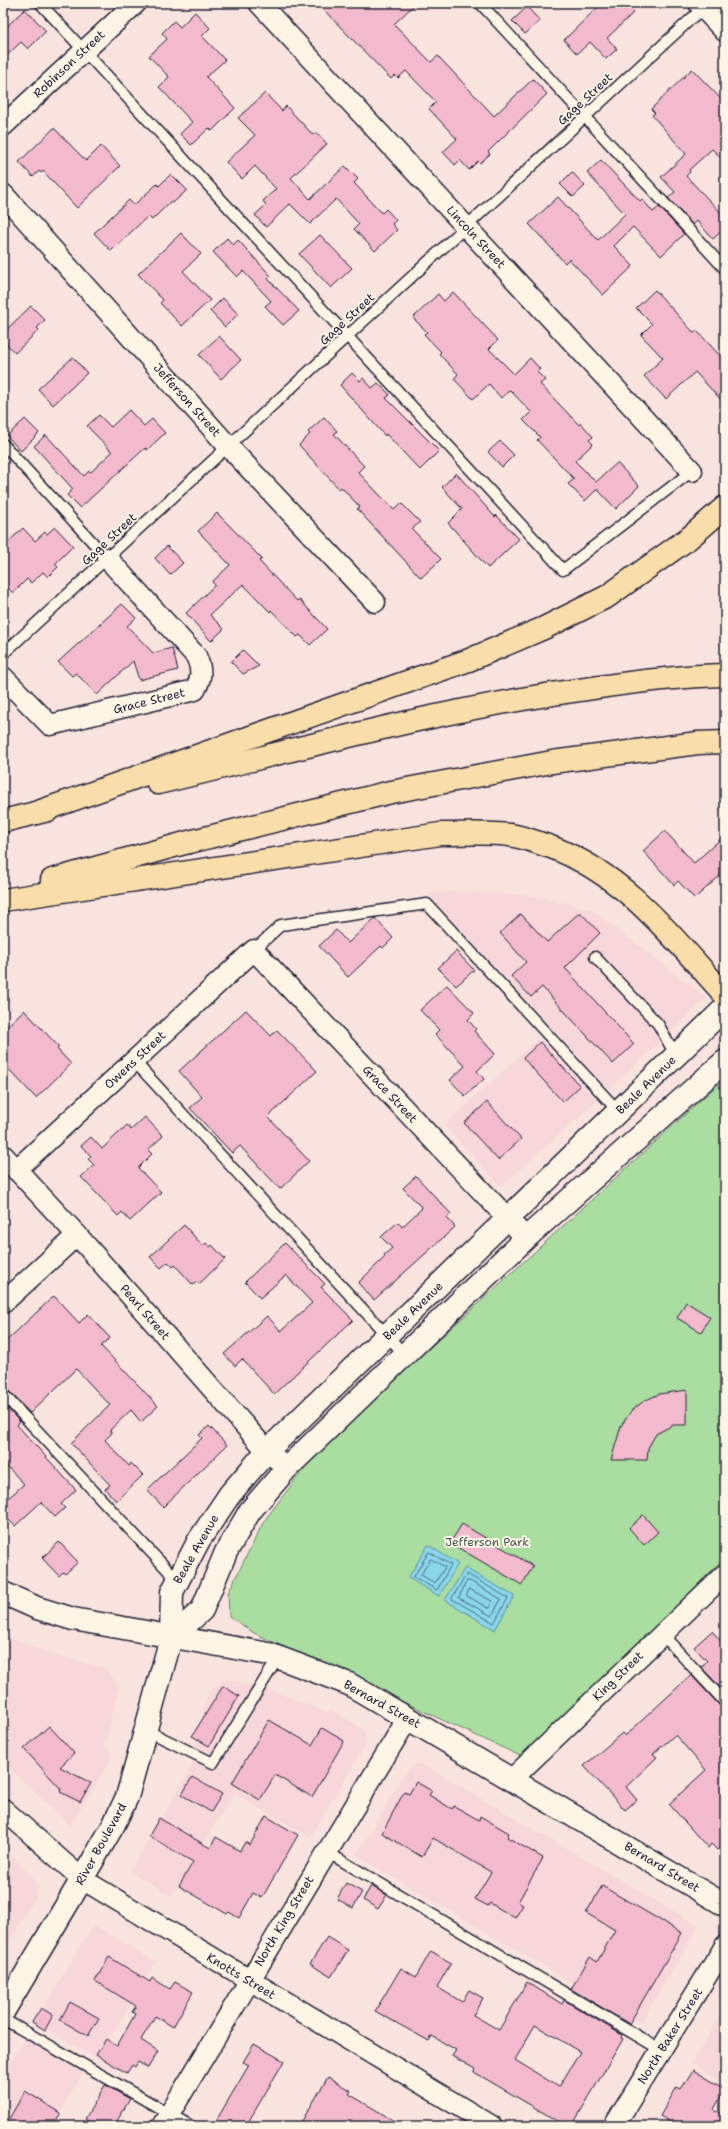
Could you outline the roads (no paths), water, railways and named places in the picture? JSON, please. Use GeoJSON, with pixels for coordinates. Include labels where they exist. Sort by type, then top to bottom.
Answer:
{"type":"FeatureCollection","features":[{"type":"Feature","properties":{"kind":"highway"},"geometry":{"type":"LineString","coordinates":[[35,813],[454,665],[544,628],[608,596],[689,538],[725,507]]}},
{"type":"Feature","properties":{"kind":"highway"},"geometry":{"type":"LineString","coordinates":[[3,821],[464,709],[522,698],[608,686],[699,676],[725,675]]}},
{"type":"Feature","properties":{"kind":"highway"},"geometry":{"type":"LineString","coordinates":[[3,894],[185,843],[391,792],[552,762],[698,743],[725,742]]}},
{"type":"Feature","properties":{"kind":"highway"},"geometry":{"type":"LineString","coordinates":[[3,900],[440,834],[511,836],[535,842],[567,853],[599,870],[624,889],[650,913],[725,995]]}},
{"type":"Feature","properties":{"kind":"main road"},"geometry":{"type":"LineString","coordinates":[[704,4],[725,30]]}},
{"type":"Feature","properties":{"kind":"main road","name":"Beale Avenue"},"geometry":{"type":"LineString","coordinates":[[171,1638],[172,1592],[199,1540],[230,1494],[267,1451],[509,1220],[725,1008]]}},
{"type":"Feature","properties":{"kind":"main road"},"geometry":{"type":"LineString","coordinates":[[171,1638],[202,1610],[226,1552],[247,1517],[287,1468],[526,1238],[725,1061]]}},
{"type":"Feature","properties":{"kind":"main road","name":"Bernard Street"},"geometry":{"type":"LineString","coordinates":[[3,1593],[37,1608],[73,1619],[171,1638],[269,1654],[349,1684],[725,1905]]}},
{"type":"Feature","properties":{"kind":"main road","name":"River Boulevard"},"geometry":{"type":"LineString","coordinates":[[3,2012],[82,1879],[127,1797],[171,1638]]}},
{"type":"Feature","properties":{"kind":"street","name":"Robinson Street"},"geometry":{"type":"LineString","coordinates":[[3,126],[136,3]]}},
{"type":"Feature","properties":{"kind":"street","name":"Lincoln Street"},"geometry":{"type":"LineString","coordinates":[[259,3],[692,471]]}},
{"type":"Feature","properties":{"kind":"street","name":"Jefferson Street"},"geometry":{"type":"LineString","coordinates":[[3,194],[228,446],[375,602]]}},
{"type":"Feature","properties":{"kind":"street","name":"Grace Street"},"geometry":{"type":"LineString","coordinates":[[3,677],[50,725],[195,690],[200,681],[201,668],[196,656],[107,558]]}},
{"type":"Feature","properties":{"kind":"street","name":"Grace Street"},"geometry":{"type":"LineString","coordinates":[[254,950],[526,1238]]}},
{"type":"Feature","properties":{"kind":"street","name":"Owens Street"},"geometry":{"type":"LineString","coordinates":[[16,1170],[254,950]]}},
{"type":"Feature","properties":{"kind":"street","name":"Pearl Street"},"geometry":{"type":"LineString","coordinates":[[3,1155],[77,1235],[267,1451],[287,1468]]}},
{"type":"Feature","properties":{"kind":"street"},"geometry":{"type":"LineString","coordinates":[[3,1303],[77,1235]]}},
{"type":"Feature","properties":{"kind":"street","name":"King Street"},"geometry":{"type":"LineString","coordinates":[[512,1779],[725,1574]]}},
{"type":"Feature","properties":{"kind":"street","name":"North King Street"},"geometry":{"type":"LineString","coordinates":[[166,2120],[248,1981],[408,1718]]}},
{"type":"Feature","properties":{"kind":"street","name":"Knotts Street"},"geometry":{"type":"LineString","coordinates":[[3,1809],[82,1879],[248,1981],[492,2126]]}},
{"type":"Feature","properties":{"kind":"street","name":"North Baker Street"},"geometry":{"type":"LineString","coordinates":[[614,2126],[725,1946]]}},
{"type":"Feature","properties":{"kind":"lane"},"geometry":{"type":"LineString","coordinates":[[40,3],[348,335],[563,570],[692,471]]}},
{"type":"Feature","properties":{"kind":"lane"},"geometry":{"type":"LineString","coordinates":[[480,3],[725,269]]}},
{"type":"Feature","properties":{"kind":"lane","name":"Gage Street"},"geometry":{"type":"LineString","coordinates":[[3,654],[585,117],[704,4]]}},
{"type":"Feature","properties":{"kind":"lane"},"geometry":{"type":"LineString","coordinates":[[3,444],[107,558]]}},
{"type":"Feature","properties":{"kind":"lane"},"geometry":{"type":"LineString","coordinates":[[254,950],[281,924],[427,904],[619,1112]]}},
{"type":"Feature","properties":{"kind":"lane"},"geometry":{"type":"LineString","coordinates":[[595,957],[658,1024],[676,1056]]}},
{"type":"Feature","properties":{"kind":"lane"},"geometry":{"type":"LineString","coordinates":[[134,1061],[405,1355]]}},
{"type":"Feature","properties":{"kind":"lane"},"geometry":{"type":"LineString","coordinates":[[3,1394],[178,1581]]}},
{"type":"Feature","properties":{"kind":"lane"},"geometry":{"type":"LineString","coordinates":[[662,1634],[725,1702]]}},
{"type":"Feature","properties":{"kind":"lane"},"geometry":{"type":"LineString","coordinates":[[146,1730],[213,1763],[278,1658]]}},
{"type":"Feature","properties":{"kind":"lane"},"geometry":{"type":"LineString","coordinates":[[327,1852],[661,2050]]}},
{"type":"Feature","properties":{"kind":"lane"},"geometry":{"type":"LineString","coordinates":[[3,2019],[166,2120],[191,2126]]}},
{"type":"Feature","properties":{"kind":"water"},"geometry":{"type":"Polygon","coordinates":[[[428,1545],[458,1564],[439,1596],[408,1578],[428,1545]]]}},
{"type":"Feature","properties":{"kind":"water"},"geometry":{"type":"Polygon","coordinates":[[[465,1568],[514,1596],[495,1630],[445,1600],[465,1568]]]}},
{"type":"Feature","properties":{"kind":"park label","name":"Jefferson Park"},"geometry":{"type":"Point","coordinates":[487,1542]}}]}
